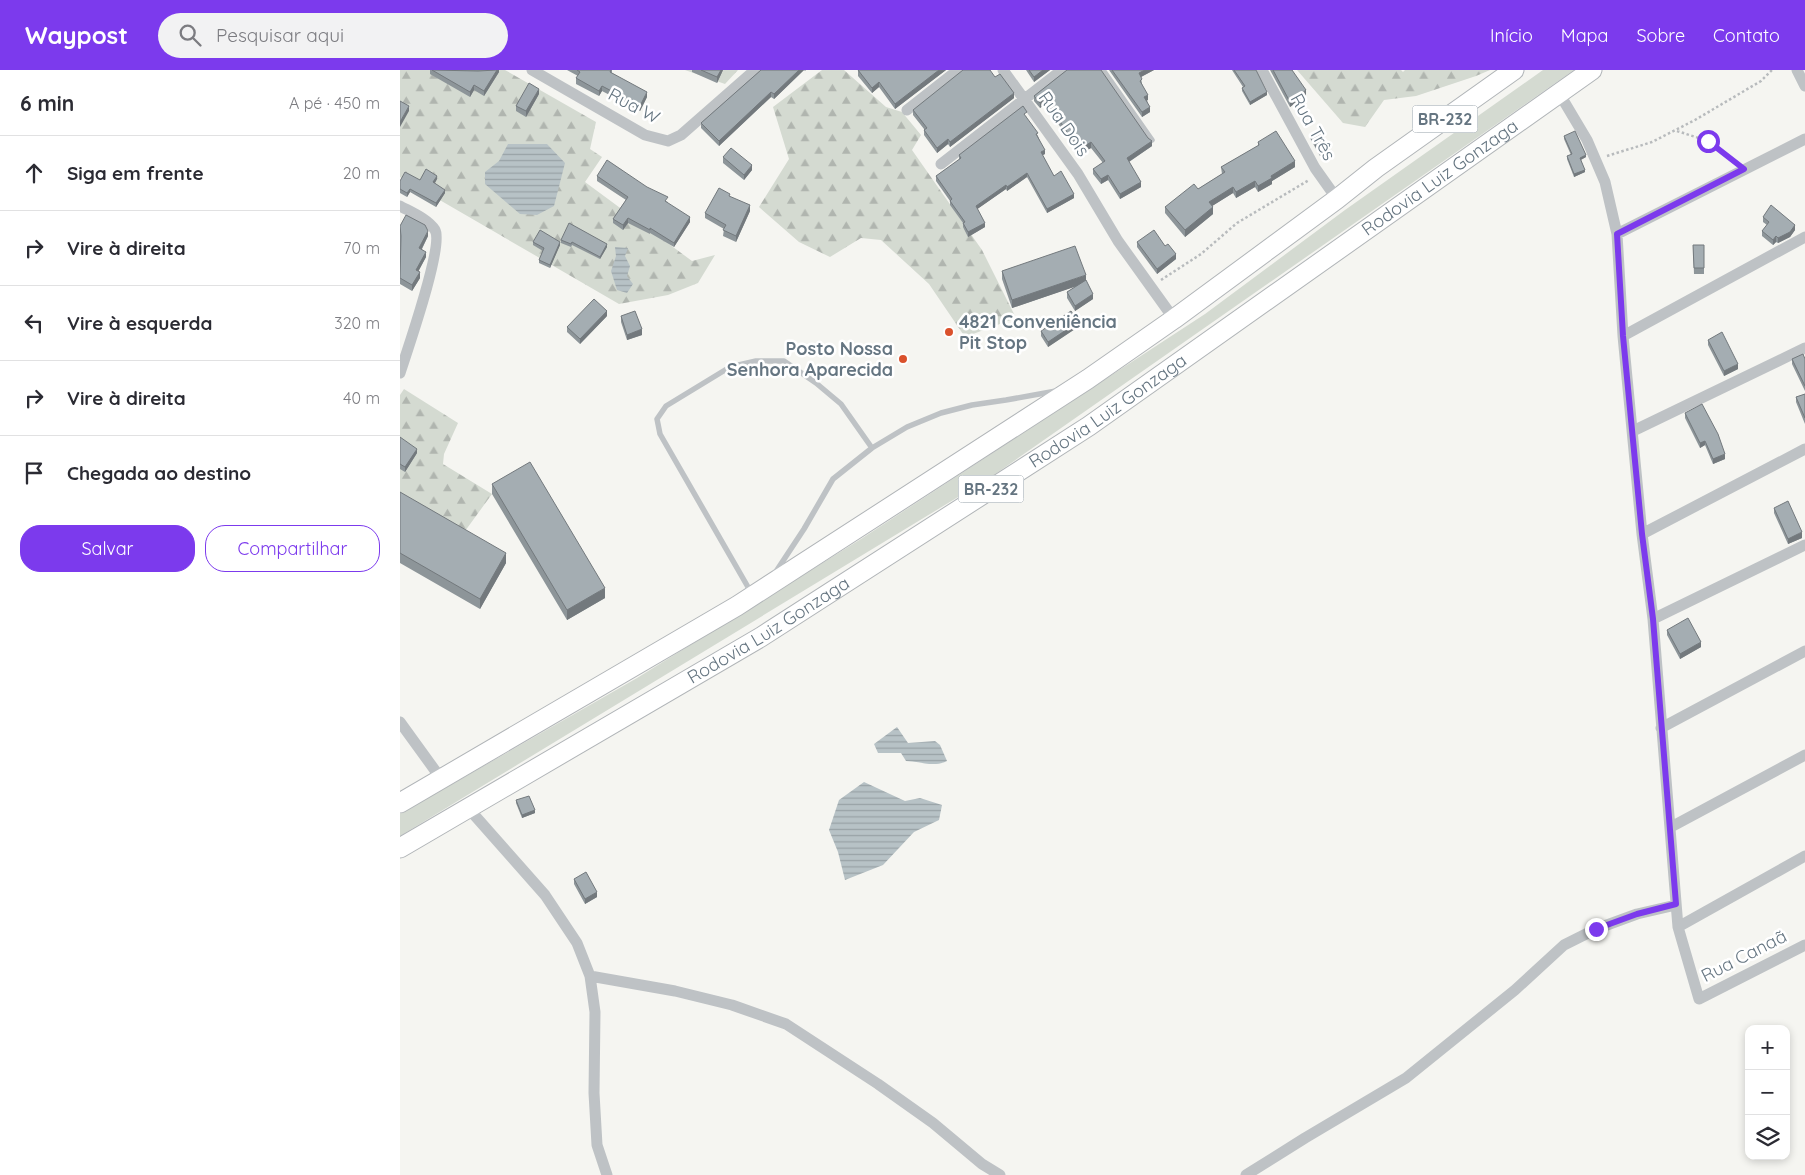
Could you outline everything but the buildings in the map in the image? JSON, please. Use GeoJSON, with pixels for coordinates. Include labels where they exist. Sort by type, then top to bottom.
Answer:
{"type":"FeatureCollection","features":[{"type":"Feature","properties":{"kind":"highway","name":"Rodovia Luiz Gonzaga"},"geometry":{"type":"LineString","coordinates":[[400,803],[737,606],[1088,379],[1337,200],[1376,168],[1514,70]]}},
{"type":"Feature","properties":{"kind":"highway","name":"Rodovia Luiz Gonzaga"},"geometry":{"type":"LineString","coordinates":[[400,848],[761,636],[1089,426],[1592,70]]}},
{"type":"Feature","properties":{"kind":"street","name":"Rua W"},"geometry":{"type":"LineString","coordinates":[[532,70],[645,134],[668,141],[681,136],[755,70]]}},
{"type":"Feature","properties":{"kind":"street"},"geometry":{"type":"LineString","coordinates":[[907,110],[958,70]]}},
{"type":"Feature","properties":{"kind":"street","name":"Rua Dois"},"geometry":{"type":"LineString","coordinates":[[1003,70],[1078,174],[1118,241],[1150,288],[1174,318]]}},
{"type":"Feature","properties":{"kind":"street"},"geometry":{"type":"LineString","coordinates":[[941,164],[1062,70]]}},
{"type":"Feature","properties":{"kind":"street","name":"Rua Três"},"geometry":{"type":"LineString","coordinates":[[1262,70],[1319,174],[1337,200]]}},
{"type":"Feature","properties":{"kind":"street"},"geometry":{"type":"LineString","coordinates":[[1797,70],[1805,86]]}},
{"type":"Feature","properties":{"kind":"street"},"geometry":{"type":"LineString","coordinates":[[1559,93],[1587,140],[1605,182],[1617,234],[1623,336],[1642,534],[1653,619],[1678,927],[1805,856]]}},
{"type":"Feature","properties":{"kind":"street"},"geometry":{"type":"LineString","coordinates":[[1617,234],[1805,139]]}},
{"type":"Feature","properties":{"kind":"street"},"geometry":{"type":"LineString","coordinates":[[400,206],[429,222],[436,232],[437,245],[425,293],[400,373]]}},
{"type":"Feature","properties":{"kind":"street"},"geometry":{"type":"LineString","coordinates":[[1623,336],[1805,237]]}},
{"type":"Feature","properties":{"kind":"street"},"geometry":{"type":"LineString","coordinates":[[1633,431],[1805,348]]}},
{"type":"Feature","properties":{"kind":"street"},"geometry":{"type":"LineString","coordinates":[[1642,534],[1805,449]]}},
{"type":"Feature","properties":{"kind":"street"},"geometry":{"type":"LineString","coordinates":[[1653,619],[1805,545]]}},
{"type":"Feature","properties":{"kind":"street"},"geometry":{"type":"LineString","coordinates":[[1662,728],[1805,651]]}},
{"type":"Feature","properties":{"kind":"street"},"geometry":{"type":"LineString","coordinates":[[400,722],[442,780]]}},
{"type":"Feature","properties":{"kind":"street"},"geometry":{"type":"LineString","coordinates":[[1671,827],[1805,755]]}},
{"type":"Feature","properties":{"kind":"street"},"geometry":{"type":"LineString","coordinates":[[469,808],[545,895],[577,943],[590,976],[595,1012],[594,1093],[598,1145],[607,1175]]}},
{"type":"Feature","properties":{"kind":"street"},"geometry":{"type":"LineString","coordinates":[[1246,1175],[1406,1078],[1515,990],[1564,945],[1596,929],[1637,914],[1676,904]]}},
{"type":"Feature","properties":{"kind":"street","name":"Rua Canaã"},"geometry":{"type":"LineString","coordinates":[[1678,927],[1699,999],[1805,945]]}},
{"type":"Feature","properties":{"kind":"street"},"geometry":{"type":"LineString","coordinates":[[590,976],[675,991],[732,1005],[786,1024],[878,1084],[933,1123],[982,1164],[1000,1175]]}},
{"type":"Feature","properties":{"kind":"lane"},"geometry":{"type":"LineString","coordinates":[[1103,70],[1152,140]]}},
{"type":"Feature","properties":{"kind":"lane"},"geometry":{"type":"LineString","coordinates":[[872,448],[841,404],[816,383],[784,361],[756,361],[730,367],[666,406],[657,419],[660,434],[760,590],[804,529],[833,479],[872,448],[907,427],[941,413],[972,405],[1052,392],[1088,379]]}},
{"type":"Feature","properties":{"kind":"path"},"geometry":{"type":"LineString","coordinates":[[1595,160],[1652,142],[1761,81],[1772,70]]}},
{"type":"Feature","properties":{"kind":"path"},"geometry":{"type":"LineString","coordinates":[[1675,130],[1708,141],[1744,169]]}},
{"type":"Feature","properties":{"kind":"path"},"geometry":{"type":"LineString","coordinates":[[1150,288],[1201,254],[1237,223],[1319,174]]}},
{"type":"Feature","properties":{"kind":"green space"},"geometry":{"type":"Polygon","coordinates":[[[400,70],[505,70],[596,122],[590,149],[602,157],[585,182],[692,261],[715,255],[698,283],[668,295],[619,304],[400,177],[400,70]]]}},
{"type":"Feature","properties":{"kind":"green space"},"geometry":{"type":"Polygon","coordinates":[[[685,70],[738,70],[725,84],[685,70]]]}},
{"type":"Feature","properties":{"kind":"green space"},"geometry":{"type":"Polygon","coordinates":[[[822,70],[844,70],[886,107],[902,112],[921,135],[912,150],[982,250],[1016,318],[965,337],[929,284],[881,240],[861,238],[830,257],[799,242],[759,207],[789,159],[773,107],[822,70]]]}},
{"type":"Feature","properties":{"kind":"green space"},"geometry":{"type":"Polygon","coordinates":[[[1297,70],[1401,70],[1403,72],[1405,70],[1490,70],[1416,96],[1384,100],[1365,127],[1343,123],[1297,70]]]}},
{"type":"Feature","properties":{"kind":"green space"},"geometry":{"type":"Polygon","coordinates":[[[1543,70],[1574,70],[991,477],[400,836],[400,814],[637,678],[861,539],[1205,314],[1345,210],[1543,70]]]}},
{"type":"Feature","properties":{"kind":"green space"},"geometry":{"type":"Polygon","coordinates":[[[404,389],[458,423],[444,454],[443,464],[492,494],[460,538],[400,503],[400,395],[404,389]]]}},
{"type":"Feature","properties":{"kind":"shaded area"},"geometry":{"type":"Polygon","coordinates":[[[508,144],[547,144],[565,163],[554,206],[537,215],[520,214],[485,184],[485,172],[499,161],[508,144]]]}},
{"type":"Feature","properties":{"kind":"shaded area"},"geometry":{"type":"Polygon","coordinates":[[[615,247],[628,248],[625,256],[630,266],[627,276],[633,284],[627,293],[617,290],[611,271],[616,256],[615,247]]]}},
{"type":"Feature","properties":{"kind":"shaded area"},"geometry":{"type":"Polygon","coordinates":[[[897,727],[908,743],[935,741],[940,745],[947,761],[937,764],[926,764],[906,761],[901,753],[878,753],[874,744],[897,727]]]}},
{"type":"Feature","properties":{"kind":"shaded area"},"geometry":{"type":"Polygon","coordinates":[[[864,782],[905,801],[920,798],[942,805],[939,820],[914,832],[883,865],[845,880],[838,852],[829,830],[839,800],[864,782]]]}},
{"type":"Feature","properties":{"kind":"place","name":"4821 Conveniência Pit Stop"},"geometry":{"type":"Point","coordinates":[949,332]}},
{"type":"Feature","properties":{"kind":"place","name":"Posto Nossa Senhora Aparecida"},"geometry":{"type":"Point","coordinates":[903,359]}},
{"type":"Feature","properties":{"kind":"route"},"geometry":{"type":"LineString","coordinates":[[1596,929],[1637,914],[1676,904],[1653,619],[1642,534],[1623,336],[1617,234],[1744,169],[1708,141]]}}]}
